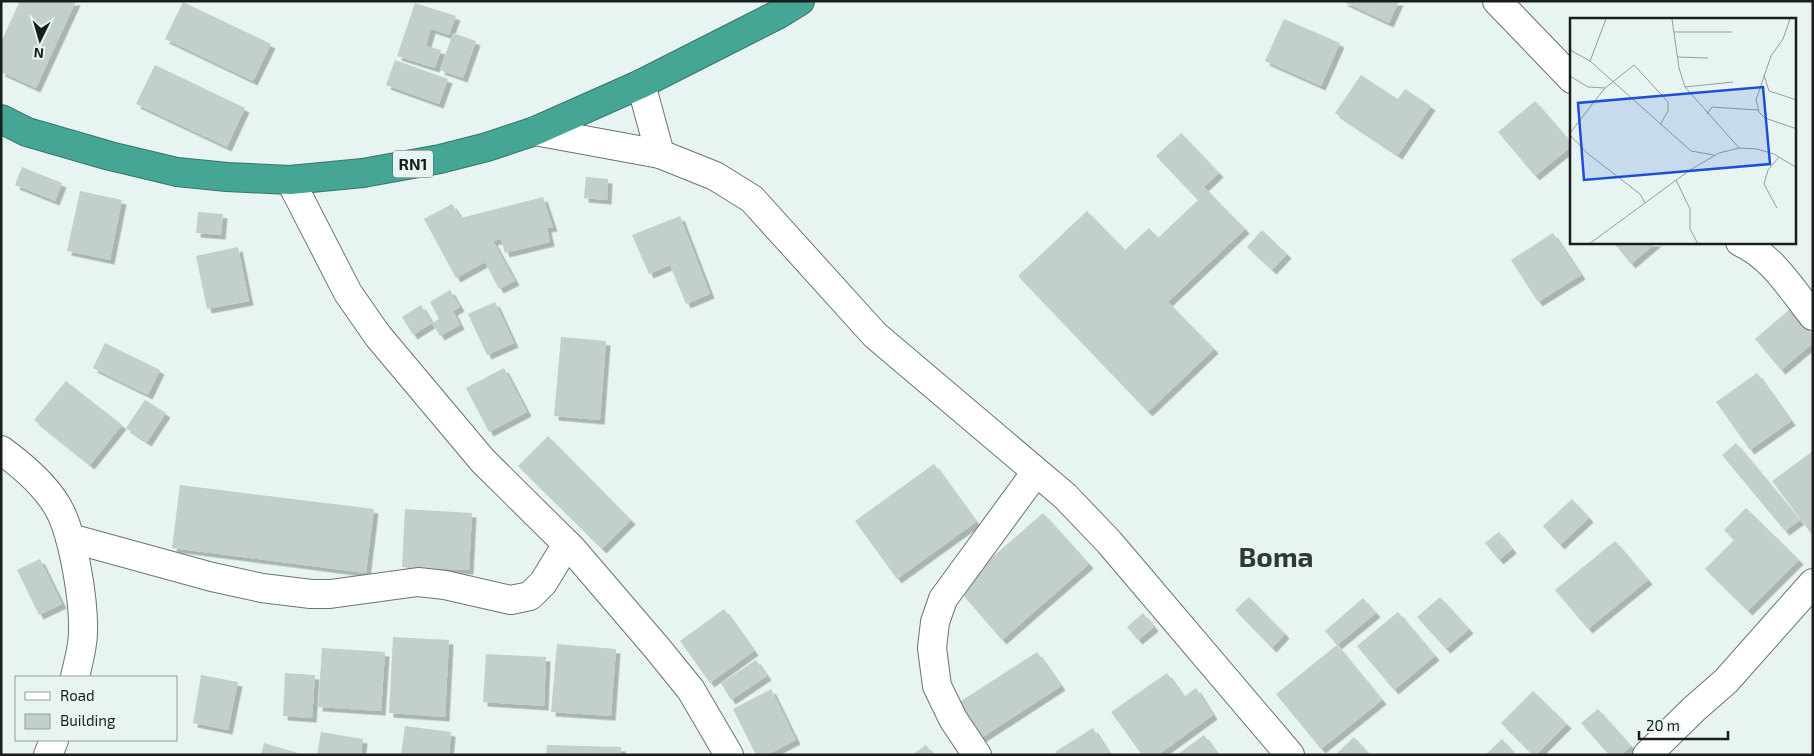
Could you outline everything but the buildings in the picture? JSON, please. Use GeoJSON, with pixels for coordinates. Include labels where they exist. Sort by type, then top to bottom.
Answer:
{"type":"FeatureCollection","features":[{"type":"Feature","properties":{"kind":"highway","name":"RN1"},"geometry":{"type":"LineString","coordinates":[[1,120],[27,132],[110,156],[177,172],[290,180],[363,173],[440,159],[535,132],[641,84],[779,14],[800,1]]}},
{"type":"Feature","properties":{"kind":"street"},"geometry":{"type":"LineString","coordinates":[[1497,1],[1570,77]]}},
{"type":"Feature","properties":{"kind":"street"},"geometry":{"type":"LineString","coordinates":[[641,84],[660,154]]}},
{"type":"Feature","properties":{"kind":"street"},"geometry":{"type":"LineString","coordinates":[[535,132],[660,154],[715,176],[752,199],[875,335],[1065,496],[1109,542],[1290,755]]}},
{"type":"Feature","properties":{"kind":"street"},"geometry":{"type":"LineString","coordinates":[[290,180],[348,293],[378,336],[483,461],[567,544],[651,640],[691,690],[729,755]]}},
{"type":"Feature","properties":{"kind":"street"},"geometry":{"type":"LineString","coordinates":[[1744,244],[1768,261],[1813,316]]}},
{"type":"Feature","properties":{"kind":"street"},"geometry":{"type":"LineString","coordinates":[[1,450],[42,485],[60,512],[70,538],[81,599],[84,634],[75,676]]}},
{"type":"Feature","properties":{"kind":"street"},"geometry":{"type":"LineString","coordinates":[[977,755],[953,718],[937,686],[932,648],[935,622],[943,599],[1036,472]]}},
{"type":"Feature","properties":{"kind":"street"},"geometry":{"type":"LineString","coordinates":[[70,538],[212,577],[262,588],[311,594],[330,594],[418,582],[444,584],[511,600],[530,596],[543,583],[567,544]]}},
{"type":"Feature","properties":{"kind":"street"},"geometry":{"type":"LineString","coordinates":[[1647,755],[1726,681],[1813,583]]}},
{"type":"Feature","properties":{"kind":"street"},"geometry":{"type":"LineString","coordinates":[[48,755],[54,741]]}},
{"type":"Feature","properties":{"kind":"district","name":"Boma"},"geometry":{"type":"Point","coordinates":[1276,557]}}]}
